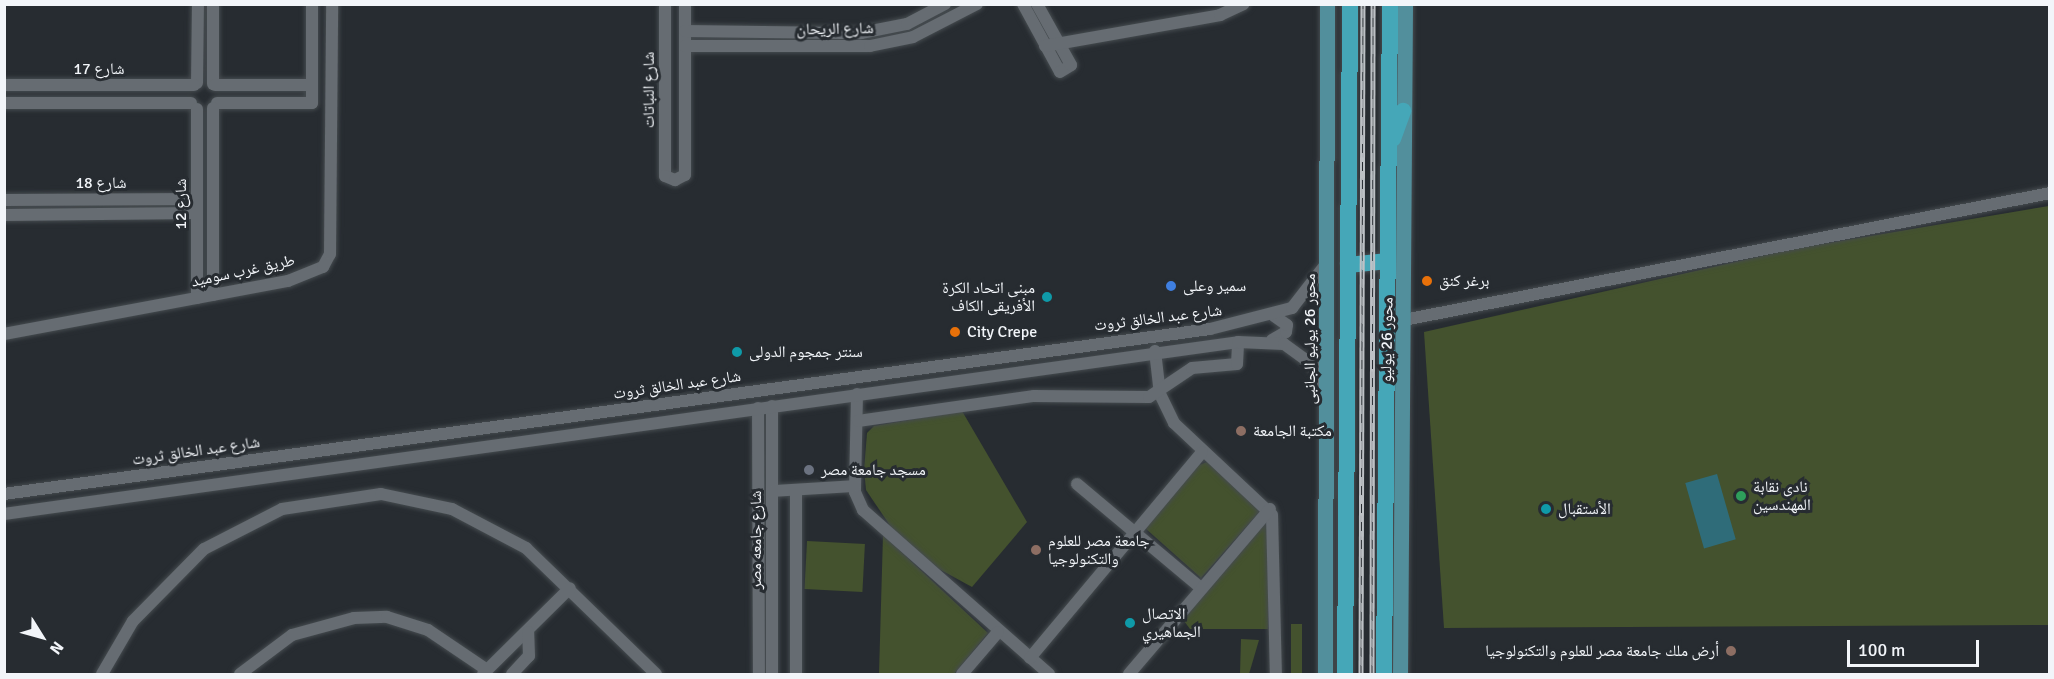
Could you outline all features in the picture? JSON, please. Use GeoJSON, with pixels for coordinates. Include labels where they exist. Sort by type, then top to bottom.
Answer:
{"type":"FeatureCollection","features":[{"type":"Feature","properties":{"kind":"highway"},"geometry":{"type":"LineString","coordinates":[[1345,675],[1350,4]]}},
{"type":"Feature","properties":{"kind":"highway","name":"محور 26 يوليو"},"geometry":{"type":"LineString","coordinates":[[1389,4],[1388,261],[1392,671]]}},
{"type":"Feature","properties":{"kind":"highway"},"geometry":{"type":"LineString","coordinates":[[1389,148],[1403,111]]}},
{"type":"Feature","properties":{"kind":"highway"},"geometry":{"type":"LineString","coordinates":[[1348,265],[1388,261]]}},
{"type":"Feature","properties":{"kind":"main road","name":"محور 26 يوليو الجانبى"},"geometry":{"type":"LineString","coordinates":[[1325,675],[1328,392],[1327,4]]}},
{"type":"Feature","properties":{"kind":"main road"},"geometry":{"type":"LineString","coordinates":[[1392,671],[1404,320],[1405,4]]}},
{"type":"Feature","properties":{"kind":"street"},"geometry":{"type":"LineString","coordinates":[[196,84],[198,4]]}},
{"type":"Feature","properties":{"kind":"street"},"geometry":{"type":"LineString","coordinates":[[213,4],[214,85],[312,85]]}},
{"type":"Feature","properties":{"kind":"street"},"geometry":{"type":"LineString","coordinates":[[215,105],[312,103],[312,4]]}},
{"type":"Feature","properties":{"kind":"street","name":"طريق غرب سوميد"},"geometry":{"type":"LineString","coordinates":[[4,334],[288,281],[327,261],[332,103],[332,4]]}},
{"type":"Feature","properties":{"kind":"street","name":"شارع النباتات"},"geometry":{"type":"LineString","coordinates":[[665,4],[665,176],[675,180],[685,175],[685,46]]}},
{"type":"Feature","properties":{"kind":"street"},"geometry":{"type":"LineString","coordinates":[[685,4],[685,46]]}},
{"type":"Feature","properties":{"kind":"street","name":"شارع الريحان"},"geometry":{"type":"LineString","coordinates":[[685,31],[846,33],[892,28],[945,4]]}},
{"type":"Feature","properties":{"kind":"street","name":"شارع الريحان"},"geometry":{"type":"LineString","coordinates":[[685,46],[846,47],[913,37],[977,4]]}},
{"type":"Feature","properties":{"kind":"street"},"geometry":{"type":"LineString","coordinates":[[1023,4],[1060,72],[1071,65],[1037,4]]}},
{"type":"Feature","properties":{"kind":"street"},"geometry":{"type":"LineString","coordinates":[[1046,46],[1220,15],[1244,4]]}},
{"type":"Feature","properties":{"kind":"street"},"geometry":{"type":"LineString","coordinates":[[846,33],[846,47]]}},
{"type":"Feature","properties":{"kind":"street","name":"شارع 12"},"geometry":{"type":"LineString","coordinates":[[196,84],[194,106],[197,298]]}},
{"type":"Feature","properties":{"kind":"street","name":"شارع 17"},"geometry":{"type":"LineString","coordinates":[[4,85],[214,85]]}},
{"type":"Feature","properties":{"kind":"street","name":"شارع 12"},"geometry":{"type":"LineString","coordinates":[[213,296],[214,85]]}},
{"type":"Feature","properties":{"kind":"street","name":"شارع 17"},"geometry":{"type":"LineString","coordinates":[[4,103],[215,105]]}},
{"type":"Feature","properties":{"kind":"street"},"geometry":{"type":"LineString","coordinates":[[1404,320],[2049,194]]}},
{"type":"Feature","properties":{"kind":"street","name":"شارع 18"},"geometry":{"type":"LineString","coordinates":[[4,200],[197,199]]}},
{"type":"Feature","properties":{"kind":"street","name":"شارع 18"},"geometry":{"type":"LineString","coordinates":[[4,215],[197,213]]}},
{"type":"Feature","properties":{"kind":"street","name":"شارع عبد الخالق ثروت"},"geometry":{"type":"LineString","coordinates":[[4,494],[1275,316],[1302,298],[1328,260]]}},
{"type":"Feature","properties":{"kind":"street"},"geometry":{"type":"LineString","coordinates":[[1272,340],[1286,332],[1282,318],[1275,316]]}},
{"type":"Feature","properties":{"kind":"street"},"geometry":{"type":"LineString","coordinates":[[1272,340],[1305,357],[1328,392]]}},
{"type":"Feature","properties":{"kind":"street","name":"شارع عبد الخالق ثروت"},"geometry":{"type":"LineString","coordinates":[[4,514],[1155,351],[1272,340]]}},
{"type":"Feature","properties":{"kind":"street"},"geometry":{"type":"LineString","coordinates":[[858,421],[1034,396],[1135,400],[1160,394],[1192,369],[1237,364],[1238,342]]}},
{"type":"Feature","properties":{"kind":"street"},"geometry":{"type":"LineString","coordinates":[[1155,351],[1160,394],[1174,423],[1202,452],[1270,509],[1276,675]]}},
{"type":"Feature","properties":{"kind":"street"},"geometry":{"type":"LineString","coordinates":[[857,394],[855,486],[859,504],[876,525],[1049,675]]}},
{"type":"Feature","properties":{"kind":"street","name":"شارع جامعه مصر"},"geometry":{"type":"LineString","coordinates":[[772,406],[772,675]]}},
{"type":"Feature","properties":{"kind":"street","name":"شارع جامعه مصر"},"geometry":{"type":"LineString","coordinates":[[758,408],[759,675]]}},
{"type":"Feature","properties":{"kind":"street"},"geometry":{"type":"LineString","coordinates":[[1030,658],[1202,452]]}},
{"type":"Feature","properties":{"kind":"street"},"geometry":{"type":"LineString","coordinates":[[1077,484],[1201,588]]}},
{"type":"Feature","properties":{"kind":"street"},"geometry":{"type":"LineString","coordinates":[[773,491],[855,486]]}},
{"type":"Feature","properties":{"kind":"street"},"geometry":{"type":"LineString","coordinates":[[34,489],[38,509]]}},
{"type":"Feature","properties":{"kind":"street"},"geometry":{"type":"LineString","coordinates":[[796,490],[796,675]]}},
{"type":"Feature","properties":{"kind":"street"},"geometry":{"type":"LineString","coordinates":[[102,675],[133,621],[204,549],[246,524],[308,501],[381,494],[452,508],[526,548],[570,588],[656,675]]}},
{"type":"Feature","properties":{"kind":"street"},"geometry":{"type":"LineString","coordinates":[[1129,675],[1270,509]]}},
{"type":"Feature","properties":{"kind":"street"},"geometry":{"type":"LineString","coordinates":[[240,675],[292,635],[354,618],[387,617],[428,630],[484,672],[528,632],[570,588]]}},
{"type":"Feature","properties":{"kind":"street"},"geometry":{"type":"LineString","coordinates":[[512,675],[529,657],[528,632]]}},
{"type":"Feature","properties":{"kind":"street"},"geometry":{"type":"LineString","coordinates":[[962,675],[998,632]]}},
{"type":"Feature","properties":{"kind":"green space","name":"نادى نقابة المهندسين"},"geometry":{"type":"Polygon","coordinates":[[[2049,206],[2049,625],[1444,628],[1424,332],[1793,249],[2049,206]]]}},
{"type":"Feature","properties":{"kind":"green space"},"geometry":{"type":"Polygon","coordinates":[[[962,411],[1027,522],[972,587],[939,569],[893,530],[866,490],[864,470],[867,433],[874,426],[962,411]]]}},
{"type":"Feature","properties":{"kind":"green space"},"geometry":{"type":"Polygon","coordinates":[[[1207,462],[1261,510],[1201,578],[1145,528],[1194,467],[1207,462]]]}},
{"type":"Feature","properties":{"kind":"green space"},"geometry":{"type":"Polygon","coordinates":[[[1268,519],[1268,629],[1190,629],[1181,617],[1268,519]]]}},
{"type":"Feature","properties":{"kind":"green space"},"geometry":{"type":"Polygon","coordinates":[[[883,535],[988,633],[954,674],[879,674],[883,535]]]}},
{"type":"Feature","properties":{"kind":"green space"},"geometry":{"type":"Polygon","coordinates":[[[807,541],[865,544],[862,592],[804,589],[807,541]]]}},
{"type":"Feature","properties":{"kind":"green space"},"geometry":{"type":"Polygon","coordinates":[[[1291,624],[1302,624],[1302,674],[1291,674],[1291,624]]]}},
{"type":"Feature","properties":{"kind":"green space"},"geometry":{"type":"Polygon","coordinates":[[[1241,639],[1259,640],[1249,674],[1240,674],[1241,639]]]}},
{"type":"Feature","properties":{"kind":"water"},"geometry":{"type":"Polygon","coordinates":[[[1717,474],[1736,539],[1704,548],[1685,483],[1717,474]]]}},
{"type":"Feature","properties":{"kind":"railway"},"geometry":{"type":"LineString","coordinates":[[1361,674],[1363,4]]}},
{"type":"Feature","properties":{"kind":"railway"},"geometry":{"type":"LineString","coordinates":[[1372,674],[1373,4]]}},
{"type":"Feature","properties":{"kind":"place","name":"برغر كنق"},"geometry":{"type":"Point","coordinates":[1427,281]}},
{"type":"Feature","properties":{"kind":"place","name":"سمير وعلى"},"geometry":{"type":"Point","coordinates":[1171,286]}},
{"type":"Feature","properties":{"kind":"place","name":"مبنى اتحاد الكرة الأفريقى الكاف"},"geometry":{"type":"Point","coordinates":[1047,297]}},
{"type":"Feature","properties":{"kind":"place","name":"City Crepe"},"geometry":{"type":"Point","coordinates":[955,332]}},
{"type":"Feature","properties":{"kind":"place","name":"سنتر جمجوم الدولى"},"geometry":{"type":"Point","coordinates":[737,352]}},
{"type":"Feature","properties":{"kind":"place","name":"مكتبة الجامعة"},"geometry":{"type":"Point","coordinates":[1241,431]}},
{"type":"Feature","properties":{"kind":"place","name":"مسجد جامعة مصر"},"geometry":{"type":"Point","coordinates":[809,470]}},
{"type":"Feature","properties":{"kind":"place","name":"نادى نقابة المهندسين"},"geometry":{"type":"Point","coordinates":[1741,496]}},
{"type":"Feature","properties":{"kind":"place","name":"الأستقبال"},"geometry":{"type":"Point","coordinates":[1546,509]}},
{"type":"Feature","properties":{"kind":"place","name":"جامعة مصر للعلوم والتكنولوجيا"},"geometry":{"type":"Point","coordinates":[1036,550]}},
{"type":"Feature","properties":{"kind":"place","name":"الاتصال الجماهيري"},"geometry":{"type":"Point","coordinates":[1130,623]}},
{"type":"Feature","properties":{"kind":"place","name":"أرض ملك جامعة مصر للعلوم والتكنولوجيا"},"geometry":{"type":"Point","coordinates":[1731,651]}}]}
